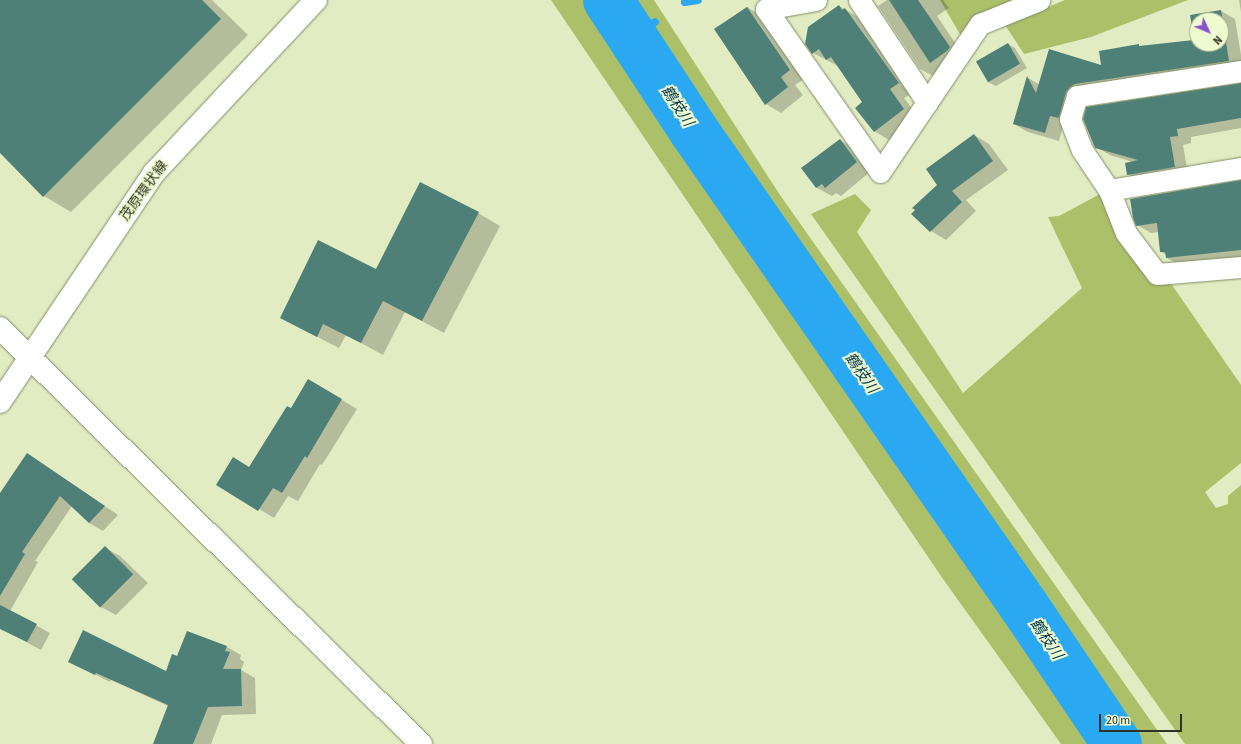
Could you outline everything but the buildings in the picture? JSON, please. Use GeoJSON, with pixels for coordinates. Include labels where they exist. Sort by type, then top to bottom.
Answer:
{"type":"FeatureCollection","features":[{"type":"Feature","properties":{"kind":"street","name":"茂原環状線"},"geometry":{"type":"LineString","coordinates":[[0,402],[154,173],[316,0]]}},
{"type":"Feature","properties":{"kind":"street"},"geometry":{"type":"LineString","coordinates":[[816,0],[766,9],[880,172],[980,24],[1039,0]]}},
{"type":"Feature","properties":{"kind":"street"},"geometry":{"type":"LineString","coordinates":[[859,0],[927,102]]}},
{"type":"Feature","properties":{"kind":"street"},"geometry":{"type":"LineString","coordinates":[[1241,71],[1077,96],[1070,119],[1082,150],[1109,190],[1126,233],[1157,274],[1241,267]]}},
{"type":"Feature","properties":{"kind":"street"},"geometry":{"type":"LineString","coordinates":[[1109,190],[1241,168]]}},
{"type":"Feature","properties":{"kind":"street"},"geometry":{"type":"LineString","coordinates":[[0,328],[421,744]]}},
{"type":"Feature","properties":{"kind":"green space"},"geometry":{"type":"Polygon","coordinates":[[[551,0],[596,0],[859,394],[1103,744],[1061,744],[943,579],[551,0]]]}},
{"type":"Feature","properties":{"kind":"green space"},"geometry":{"type":"Polygon","coordinates":[[[617,0],[654,0],[780,195],[1167,744],[1127,744],[816,300],[617,0]]]}},
{"type":"Feature","properties":{"kind":"green space"},"geometry":{"type":"Polygon","coordinates":[[[940,0],[1013,0],[961,36],[940,0]]]}},
{"type":"Feature","properties":{"kind":"green space"},"geometry":{"type":"Polygon","coordinates":[[[1065,0],[1188,0],[1091,37],[1024,54],[1005,25],[1065,0]]]}},
{"type":"Feature","properties":{"kind":"green space"},"geometry":{"type":"Polygon","coordinates":[[[1102,193],[1170,282],[1241,385],[1241,463],[1205,492],[1216,508],[1228,504],[1228,496],[1241,485],[1241,744],[1185,744],[811,214],[855,194],[871,210],[857,232],[963,393],[1082,288],[1048,217],[1059,216],[1102,193]]]}},
{"type":"Feature","properties":{"kind":"waterway","name":"鶴枝川"},"geometry":{"type":"LineString","coordinates":[[608,0],[694,131],[1024,606],[1117,744]]}},
{"type":"Feature","properties":{"kind":"waterway"},"geometry":{"type":"LineString","coordinates":[[685,2],[698,0]]}},
{"type":"Feature","properties":{"kind":"waterway"},"geometry":{"type":"LineString","coordinates":[[633,38],[655,22]]}}]}
